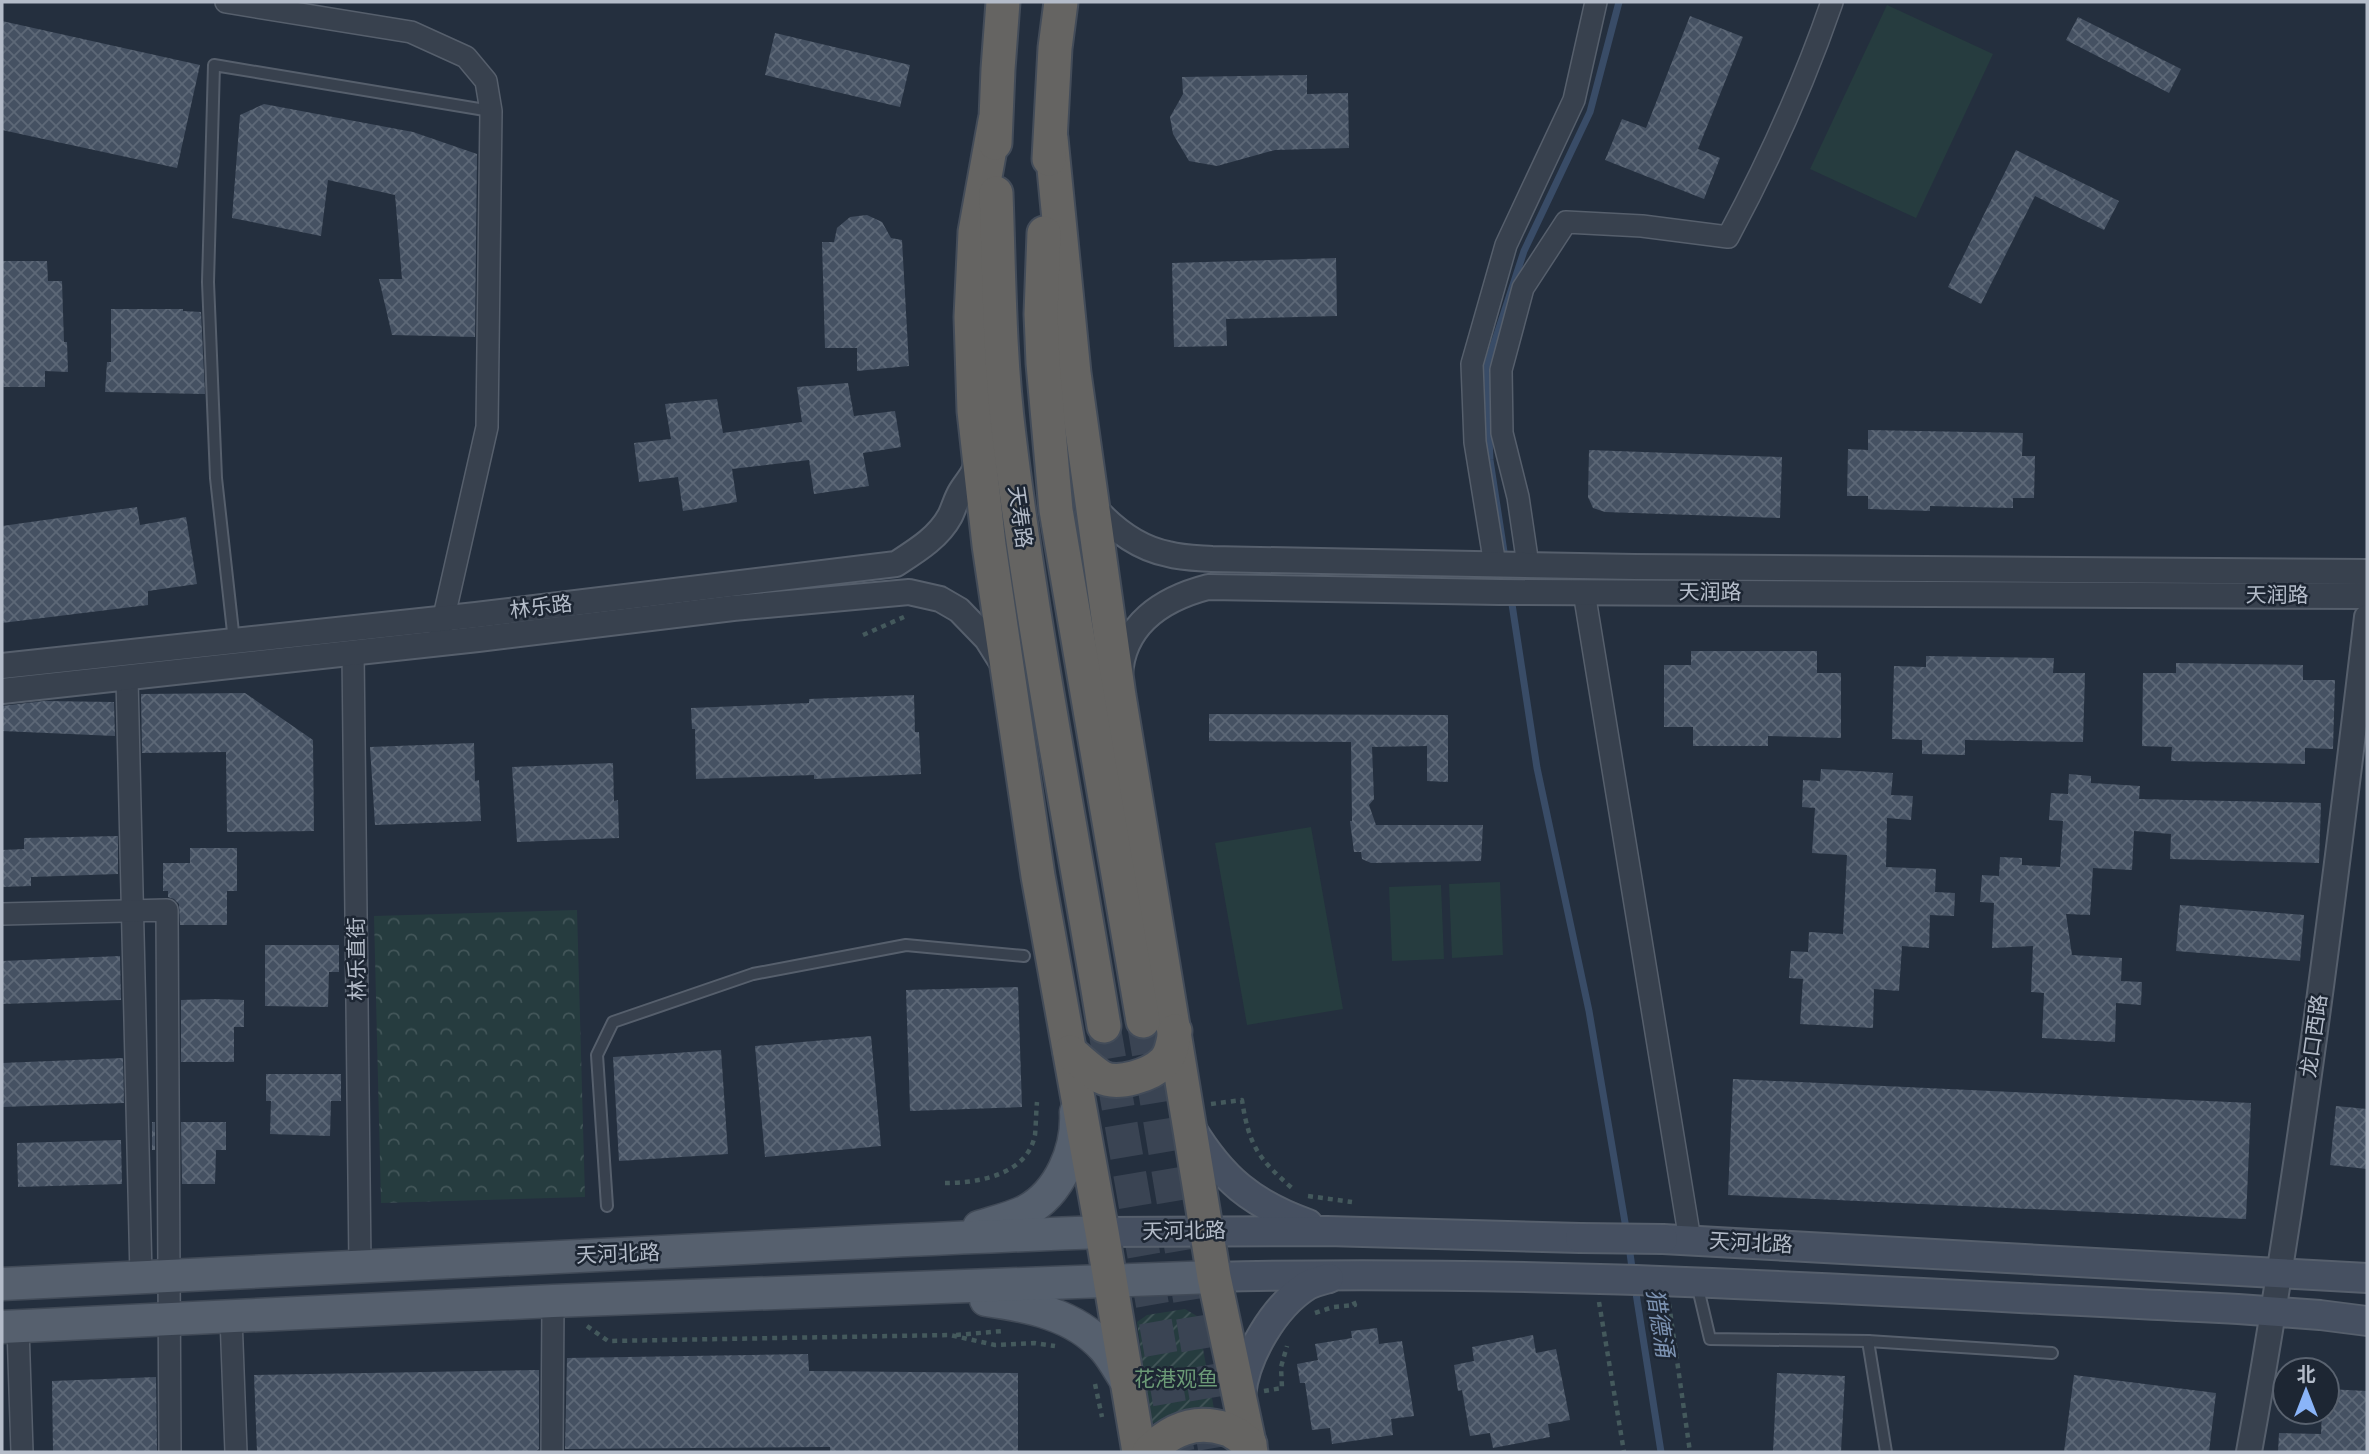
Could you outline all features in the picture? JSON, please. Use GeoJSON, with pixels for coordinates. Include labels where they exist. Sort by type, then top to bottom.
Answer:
{"type":"FeatureCollection","features":[{"type":"Feature","properties":{"kind":"highway","name":"天寿路"},"geometry":{"type":"LineString","coordinates":[[1003,2],[995,121],[1003,371],[1009,435],[1032,595],[1104,1026]]}},
{"type":"Feature","properties":{"kind":"highway","name":"天寿路"},"geometry":{"type":"LineString","coordinates":[[1061,2],[1055,48],[1051,138],[1044,206],[1041,314],[1047,432],[1056,510],[1143,1021]]}},
{"type":"Feature","properties":{"kind":"highway"},"geometry":{"type":"LineString","coordinates":[[995,121],[981,191],[972,271],[974,411],[989,545],[1038,876],[1139,1452]]}},
{"type":"Feature","properties":{"kind":"highway"},"geometry":{"type":"LineString","coordinates":[[1051,138],[1074,373],[1119,696],[1214,1277],[1241,1395],[1250,1448]]}},
{"type":"Feature","properties":{"kind":"highway"},"geometry":{"type":"LineString","coordinates":[[1070,1052],[1102,1077],[1114,1080],[1131,1078],[1163,1063],[1170,1054],[1175,1031]]}},
{"type":"Feature","properties":{"kind":"highway"},"geometry":{"type":"LineString","coordinates":[[1149,1452],[1164,1437],[1185,1427],[1206,1426],[1227,1429],[1250,1448]]}},
{"type":"Feature","properties":{"kind":"main road"},"geometry":{"type":"LineString","coordinates":[[927,1238],[1004,1220],[1029,1210],[1047,1193],[1072,1153],[1077,1116],[1070,1052]]}},
{"type":"Feature","properties":{"kind":"main road"},"geometry":{"type":"LineString","coordinates":[[1191,1127],[1210,1159],[1241,1191],[1281,1214],[1327,1231]]}},
{"type":"Feature","properties":{"kind":"main road","name":"天河北路"},"geometry":{"type":"LineString","coordinates":[[2,1284],[927,1238],[1207,1230],[1676,1240],[2367,1278]]}},
{"type":"Feature","properties":{"kind":"main road","name":"天河北路"},"geometry":{"type":"LineString","coordinates":[[10,1327],[553,1301],[1342,1273],[1665,1279],[2275,1312],[2367,1321]]}},
{"type":"Feature","properties":{"kind":"main road"},"geometry":{"type":"LineString","coordinates":[[1241,1395],[1243,1375],[1249,1360],[1260,1339],[1289,1301],[1309,1285],[1342,1273]]}},
{"type":"Feature","properties":{"kind":"main road"},"geometry":{"type":"LineString","coordinates":[[919,1289],[1050,1312],[1073,1324],[1104,1347],[1128,1384]]}},
{"type":"Feature","properties":{"kind":"street"},"geometry":{"type":"LineString","coordinates":[[226,2],[411,32],[466,57],[486,81],[491,111],[487,427],[442,618],[439,643]]}},
{"type":"Feature","properties":{"kind":"street"},"geometry":{"type":"LineString","coordinates":[[1513,565],[1475,442],[1472,364],[1506,245],[1574,100],[1596,2]]}},
{"type":"Feature","properties":{"kind":"street"},"geometry":{"type":"LineString","coordinates":[[1513,565],[1518,497],[1502,433],[1501,370],[1523,288],[1566,222],[1642,226],[1728,237],[1760,178],[1815,53],[1832,2]]}},
{"type":"Feature","properties":{"kind":"street","name":"林乐路"},"geometry":{"type":"LineString","coordinates":[[2,691],[127,678],[235,653],[442,618],[896,564],[939,532],[950,516],[959,494],[977,468],[974,411]]}},
{"type":"Feature","properties":{"kind":"street","name":"天润路"},"geometry":{"type":"LineString","coordinates":[[1091,504],[1108,523],[1135,541],[1167,554],[1212,559],[1513,565],[2367,572]]}},
{"type":"Feature","properties":{"kind":"street","name":"天润路"},"geometry":{"type":"LineString","coordinates":[[1119,696],[1121,659],[1134,632],[1156,608],[1182,594],[1208,587],[1510,592],[2367,596]]}},
{"type":"Feature","properties":{"kind":"street","name":"林乐路"},"geometry":{"type":"LineString","coordinates":[[2,666],[235,653],[353,652],[733,608],[909,592],[940,599],[970,619],[1010,675]]}},
{"type":"Feature","properties":{"kind":"street"},"geometry":{"type":"LineString","coordinates":[[1584,592],[1676,1240]]}},
{"type":"Feature","properties":{"kind":"street","name":"龙口西路"},"geometry":{"type":"LineString","coordinates":[[2249,1452],[2275,1312],[2333,904],[2367,617]]}},
{"type":"Feature","properties":{"kind":"street","name":"林乐直街"},"geometry":{"type":"LineString","coordinates":[[353,652],[360,1265]]}},
{"type":"Feature","properties":{"kind":"street"},"geometry":{"type":"LineString","coordinates":[[127,678],[141,1276]]}},
{"type":"Feature","properties":{"kind":"street"},"geometry":{"type":"LineString","coordinates":[[2,914],[167,910],[170,1452]]}},
{"type":"Feature","properties":{"kind":"street"},"geometry":{"type":"LineString","coordinates":[[552,1452],[553,1301]]}},
{"type":"Feature","properties":{"kind":"street"},"geometry":{"type":"LineString","coordinates":[[231,1317],[236,1452]]}},
{"type":"Feature","properties":{"kind":"street"},"geometry":{"type":"LineString","coordinates":[[10,1327],[22,1452]]}},
{"type":"Feature","properties":{"kind":"lane"},"geometry":{"type":"LineString","coordinates":[[235,653],[216,478],[208,282],[214,65],[491,111]]}},
{"type":"Feature","properties":{"kind":"lane"},"geometry":{"type":"LineString","coordinates":[[607,1206],[597,1055],[613,1022],[752,974],[906,945],[1024,956]]}},
{"type":"Feature","properties":{"kind":"lane"},"geometry":{"type":"LineString","coordinates":[[1696,1281],[1710,1339],[1868,1341],[2052,1353]]}},
{"type":"Feature","properties":{"kind":"lane"},"geometry":{"type":"LineString","coordinates":[[1868,1341],[1886,1452]]}},
{"type":"Feature","properties":{"kind":"path"},"geometry":{"type":"LineString","coordinates":[[863,635],[906,616]]}},
{"type":"Feature","properties":{"kind":"path"},"geometry":{"type":"LineString","coordinates":[[1242,1100],[1250,1137],[1257,1154],[1293,1190]]}},
{"type":"Feature","properties":{"kind":"path"},"geometry":{"type":"LineString","coordinates":[[945,1182],[982,1180],[1009,1168],[1023,1158],[1034,1136],[1037,1102]]}},
{"type":"Feature","properties":{"kind":"path"},"geometry":{"type":"LineString","coordinates":[[1306,1195],[1352,1202]]}},
{"type":"Feature","properties":{"kind":"path"},"geometry":{"type":"LineString","coordinates":[[1595,1277],[1624,1452]]}},
{"type":"Feature","properties":{"kind":"path"},"geometry":{"type":"LineString","coordinates":[[1665,1279],[1690,1452]]}},
{"type":"Feature","properties":{"kind":"path"},"geometry":{"type":"LineString","coordinates":[[1309,1318],[1317,1311],[1355,1305]]}},
{"type":"Feature","properties":{"kind":"path"},"geometry":{"type":"LineString","coordinates":[[586,1325],[608,1341],[952,1335],[1006,1331]]}},
{"type":"Feature","properties":{"kind":"path"},"geometry":{"type":"LineString","coordinates":[[952,1335],[995,1345],[1034,1343],[1065,1349]]}},
{"type":"Feature","properties":{"kind":"path"},"geometry":{"type":"LineString","coordinates":[[1282,1388],[1282,1367],[1289,1341]]}},
{"type":"Feature","properties":{"kind":"path"},"geometry":{"type":"LineString","coordinates":[[1093,1380],[1102,1417]]}},
{"type":"Feature","properties":{"kind":"green space"},"geometry":{"type":"Polygon","coordinates":[[[1887,5],[1993,54],[1916,218],[1810,169],[1887,5]]]}},
{"type":"Feature","properties":{"kind":"green space"},"geometry":{"type":"Polygon","coordinates":[[[1311,827],[1343,1009],[1247,1025],[1215,843],[1311,827]]]}},
{"type":"Feature","properties":{"kind":"green space"},"geometry":{"type":"Polygon","coordinates":[[[1500,882],[1503,955],[1452,958],[1449,884],[1500,882]]]}},
{"type":"Feature","properties":{"kind":"green space"},"geometry":{"type":"Polygon","coordinates":[[[1441,885],[1444,959],[1392,961],[1389,887],[1441,885]]]}},
{"type":"Feature","properties":{"kind":"green space"},"geometry":{"type":"Polygon","coordinates":[[[577,910],[585,1197],[381,1203],[374,916],[577,910]]]}},
{"type":"Feature","properties":{"kind":"green space","name":"花港观鱼"},"geometry":{"type":"Polygon","coordinates":[[[1185,1309],[1197,1316],[1214,1409],[1186,1409],[1151,1424],[1137,1322],[1147,1315],[1185,1309]]]}},
{"type":"Feature","properties":{"kind":"building"},"geometry":{"type":"Polygon","coordinates":[[[1690,16],[1743,37],[1698,149],[1720,158],[1704,199],[1605,160],[1622,119],[1646,128],[1690,16]]]}},
{"type":"Feature","properties":{"kind":"building"},"geometry":{"type":"Polygon","coordinates":[[[2078,17],[2181,69],[2169,93],[2066,40],[2078,17]]]}},
{"type":"Feature","properties":{"kind":"building"},"geometry":{"type":"Polygon","coordinates":[[[2,21],[200,65],[177,168],[2,130],[2,21]]]}},
{"type":"Feature","properties":{"kind":"building"},"geometry":{"type":"Polygon","coordinates":[[[775,33],[910,65],[900,107],[765,75],[775,33]]]}},
{"type":"Feature","properties":{"kind":"building"},"geometry":{"type":"Polygon","coordinates":[[[1307,75],[1307,94],[1348,93],[1349,148],[1275,150],[1217,166],[1189,161],[1173,134],[1170,117],[1183,94],[1182,77],[1307,75]]]}},
{"type":"Feature","properties":{"kind":"building"},"geometry":{"type":"Polygon","coordinates":[[[264,104],[413,132],[477,154],[475,337],[392,335],[379,279],[402,279],[395,195],[328,180],[321,236],[232,218],[240,115],[264,104]]]}},
{"type":"Feature","properties":{"kind":"building"},"geometry":{"type":"Polygon","coordinates":[[[2016,150],[2119,201],[2104,230],[2035,196],[1981,304],[1948,287],[2016,150]]]}},
{"type":"Feature","properties":{"kind":"building"},"geometry":{"type":"Polygon","coordinates":[[[867,215],[882,222],[891,238],[902,240],[909,366],[857,371],[857,348],[825,348],[822,242],[834,242],[837,228],[850,217],[867,215]]]}},
{"type":"Feature","properties":{"kind":"building"},"geometry":{"type":"Polygon","coordinates":[[[1336,258],[1337,316],[1226,319],[1227,346],[1174,347],[1172,263],[1336,258]]]}},
{"type":"Feature","properties":{"kind":"building"},"geometry":{"type":"Polygon","coordinates":[[[2,261],[47,261],[48,281],[62,281],[68,372],[45,371],[45,387],[2,387],[2,261]]]}},
{"type":"Feature","properties":{"kind":"building"},"geometry":{"type":"Polygon","coordinates":[[[111,309],[183,309],[201,312],[205,394],[105,392],[107,362],[111,362],[111,309]]]}},
{"type":"Feature","properties":{"kind":"building"},"geometry":{"type":"Polygon","coordinates":[[[848,383],[854,416],[895,411],[901,447],[863,453],[869,486],[814,494],[809,460],[732,469],[737,502],[683,511],[678,477],[639,482],[634,443],[671,439],[665,404],[717,399],[723,433],[802,422],[797,387],[848,383]]]}},
{"type":"Feature","properties":{"kind":"building"},"geometry":{"type":"Polygon","coordinates":[[[1868,430],[2023,433],[2022,456],[2035,456],[2034,498],[2013,498],[2013,508],[1930,506],[1930,511],[1868,509],[1868,496],[1847,496],[1848,449],[1868,450],[1868,430]]]}},
{"type":"Feature","properties":{"kind":"building"},"geometry":{"type":"Polygon","coordinates":[[[1589,450],[1782,457],[1780,518],[1605,512],[1593,508],[1588,497],[1589,450]]]}},
{"type":"Feature","properties":{"kind":"building"},"geometry":{"type":"Polygon","coordinates":[[[137,507],[140,525],[186,517],[197,584],[148,591],[148,605],[2,623],[2,526],[137,507]]]}},
{"type":"Feature","properties":{"kind":"building"},"geometry":{"type":"Polygon","coordinates":[[[1691,651],[1817,651],[1817,673],[1841,673],[1841,738],[1768,736],[1768,746],[1693,746],[1693,727],[1664,727],[1664,665],[1691,665],[1691,651]]]}},
{"type":"Feature","properties":{"kind":"building"},"geometry":{"type":"Polygon","coordinates":[[[1926,656],[2054,658],[2053,673],[2085,673],[2083,742],[1965,740],[1965,755],[1922,754],[1922,740],[1892,739],[1894,666],[1926,667],[1926,656]]]}},
{"type":"Feature","properties":{"kind":"building"},"geometry":{"type":"Polygon","coordinates":[[[2176,663],[2303,665],[2303,680],[2335,680],[2333,749],[2305,748],[2305,764],[2171,761],[2172,747],[2142,746],[2143,673],[2176,673],[2176,663]]]}},
{"type":"Feature","properties":{"kind":"building"},"geometry":{"type":"Polygon","coordinates":[[[245,693],[313,740],[314,831],[227,832],[226,752],[142,753],[141,694],[245,693]]]}},
{"type":"Feature","properties":{"kind":"building"},"geometry":{"type":"Polygon","coordinates":[[[914,695],[915,732],[919,732],[921,774],[814,779],[814,775],[696,779],[695,729],[692,729],[691,708],[809,703],[809,699],[914,695]]]}},
{"type":"Feature","properties":{"kind":"building"},"geometry":{"type":"Polygon","coordinates":[[[44,701],[114,702],[115,736],[2,731],[2,706],[44,701]]]}},
{"type":"Feature","properties":{"kind":"building"},"geometry":{"type":"Polygon","coordinates":[[[1209,714],[1448,715],[1448,782],[1427,781],[1427,746],[1372,747],[1374,799],[1369,805],[1376,825],[1483,825],[1481,861],[1371,863],[1362,859],[1361,852],[1354,852],[1350,821],[1351,742],[1209,741],[1209,714]]]}},
{"type":"Feature","properties":{"kind":"building"},"geometry":{"type":"Polygon","coordinates":[[[474,743],[475,781],[479,780],[481,821],[375,825],[370,747],[474,743]]]}},
{"type":"Feature","properties":{"kind":"building"},"geometry":{"type":"Polygon","coordinates":[[[613,763],[619,838],[517,842],[512,767],[613,763]]]}},
{"type":"Feature","properties":{"kind":"building"},"geometry":{"type":"Polygon","coordinates":[[[1821,769],[1893,773],[1891,795],[1913,796],[1911,820],[1887,818],[1886,867],[1936,869],[1935,892],[1955,893],[1954,916],[1930,915],[1929,948],[1902,946],[1899,991],[1874,989],[1873,1028],[1800,1024],[1803,979],[1789,978],[1791,951],[1808,952],[1809,932],[1843,934],[1847,855],[1812,853],[1815,808],[1802,807],[1803,780],[1820,781],[1821,769]]]}},
{"type":"Feature","properties":{"kind":"building"},"geometry":{"type":"Polygon","coordinates":[[[2069,774],[2091,776],[2091,783],[2140,786],[2139,799],[2321,803],[2319,863],[2170,859],[2171,834],[2134,831],[2132,870],[2093,868],[2090,915],[2066,914],[2072,955],[2122,958],[2121,981],[2142,982],[2141,1005],[2116,1003],[2115,1042],[2042,1038],[2044,993],[2031,992],[2033,946],[1992,948],[1994,903],[1980,902],[1982,875],[1999,876],[2000,857],[2022,858],[2022,865],[2060,867],[2063,821],[2049,820],[2051,793],[2068,794],[2069,774]]]}},
{"type":"Feature","properties":{"kind":"building"},"geometry":{"type":"Polygon","coordinates":[[[118,836],[118,874],[31,877],[31,886],[2,887],[2,850],[24,849],[24,838],[118,836]]]}},
{"type":"Feature","properties":{"kind":"building"},"geometry":{"type":"Polygon","coordinates":[[[190,848],[237,848],[237,891],[227,891],[227,925],[180,925],[179,904],[168,897],[168,891],[163,891],[163,863],[190,863],[190,848]]]}},
{"type":"Feature","properties":{"kind":"building"},"geometry":{"type":"Polygon","coordinates":[[[2180,905],[2304,915],[2300,961],[2176,951],[2180,905]]]}},
{"type":"Feature","properties":{"kind":"building"},"geometry":{"type":"Polygon","coordinates":[[[265,945],[339,945],[339,972],[329,972],[328,1007],[265,1006],[265,945]]]}},
{"type":"Feature","properties":{"kind":"building"},"geometry":{"type":"Polygon","coordinates":[[[120,956],[121,1000],[2,1004],[2,961],[120,956]]]}},
{"type":"Feature","properties":{"kind":"building"},"geometry":{"type":"Polygon","coordinates":[[[1018,987],[1022,1107],[910,1111],[906,990],[1018,987]]]}},
{"type":"Feature","properties":{"kind":"building"},"geometry":{"type":"Polygon","coordinates":[[[181,1000],[244,1000],[244,1027],[234,1027],[234,1062],[181,1062],[181,1000]]]}},
{"type":"Feature","properties":{"kind":"building"},"geometry":{"type":"Polygon","coordinates":[[[871,1036],[881,1146],[765,1157],[755,1046],[871,1036]]]}},
{"type":"Feature","properties":{"kind":"building"},"geometry":{"type":"Polygon","coordinates":[[[721,1050],[728,1154],[619,1161],[613,1057],[721,1050]]]}},
{"type":"Feature","properties":{"kind":"building"},"geometry":{"type":"Polygon","coordinates":[[[123,1058],[124,1103],[2,1107],[2,1063],[123,1058]]]}},
{"type":"Feature","properties":{"kind":"building"},"geometry":{"type":"Polygon","coordinates":[[[266,1074],[341,1074],[341,1101],[331,1101],[330,1136],[270,1134],[271,1101],[266,1101],[266,1074]]]}},
{"type":"Feature","properties":{"kind":"building"},"geometry":{"type":"Polygon","coordinates":[[[1733,1079],[2251,1103],[2246,1219],[1728,1195],[1733,1079]]]}},
{"type":"Feature","properties":{"kind":"building"},"geometry":{"type":"Polygon","coordinates":[[[2336,1106],[2367,1109],[2367,1169],[2330,1165],[2336,1106]]]}},
{"type":"Feature","properties":{"kind":"building"},"geometry":{"type":"Polygon","coordinates":[[[152,1122],[155,1122],[155,1150],[152,1150],[152,1122]]]}},
{"type":"Feature","properties":{"kind":"building"},"geometry":{"type":"Polygon","coordinates":[[[181,1122],[226,1122],[226,1150],[216,1150],[215,1184],[182,1184],[181,1122]]]}},
{"type":"Feature","properties":{"kind":"building"},"geometry":{"type":"Polygon","coordinates":[[[121,1140],[122,1184],[18,1187],[17,1143],[121,1140]]]}},
{"type":"Feature","properties":{"kind":"building"},"geometry":{"type":"Polygon","coordinates":[[[1377,1328],[1379,1344],[1402,1341],[1414,1416],[1391,1419],[1393,1435],[1332,1444],[1330,1428],[1312,1430],[1305,1383],[1300,1383],[1297,1364],[1318,1360],[1315,1344],[1352,1338],[1351,1331],[1377,1328]]]}},
{"type":"Feature","properties":{"kind":"building"},"geometry":{"type":"Polygon","coordinates":[[[1533,1335],[1536,1353],[1556,1349],[1570,1420],[1548,1424],[1550,1437],[1493,1448],[1490,1433],[1470,1436],[1462,1390],[1458,1391],[1454,1365],[1474,1361],[1472,1347],[1533,1335]]]}},
{"type":"Feature","properties":{"kind":"building"},"geometry":{"type":"Polygon","coordinates":[[[808,1354],[809,1371],[1018,1373],[1018,1452],[830,1452],[830,1447],[565,1449],[567,1358],[808,1354]]]}},
{"type":"Feature","properties":{"kind":"building"},"geometry":{"type":"Polygon","coordinates":[[[539,1370],[539,1449],[536,1451],[257,1452],[254,1375],[539,1370]]]}},
{"type":"Feature","properties":{"kind":"building"},"geometry":{"type":"Polygon","coordinates":[[[1777,1373],[1845,1376],[1841,1452],[1773,1452],[1777,1373]]]}},
{"type":"Feature","properties":{"kind":"building"},"geometry":{"type":"Polygon","coordinates":[[[2074,1375],[2216,1393],[2209,1452],[2064,1452],[2074,1375]]]}},
{"type":"Feature","properties":{"kind":"building"},"geometry":{"type":"Polygon","coordinates":[[[156,1377],[157,1452],[53,1452],[52,1381],[156,1377]]]}},
{"type":"Feature","properties":{"kind":"building"},"geometry":{"type":"Polygon","coordinates":[[[2341,1390],[2367,1391],[2367,1452],[2278,1452],[2279,1433],[2321,1434],[2321,1426],[2341,1426],[2341,1390]]]}},
{"type":"Feature","properties":{"kind":"waterway"},"geometry":{"type":"LineString","coordinates":[[1619,2],[1590,112],[1524,251],[1486,368],[1490,460],[1537,768],[1589,1011],[1627,1234]]}},
{"type":"Feature","properties":{"kind":"waterway","name":"猎德涌"},"geometry":{"type":"LineString","coordinates":[[1629,1246],[1633,1275]]}},
{"type":"Feature","properties":{"kind":"waterway","name":"猎德涌"},"geometry":{"type":"LineString","coordinates":[[1635,1287],[1661,1452]]}},
{"type":"Feature","properties":{"kind":"tunnel"},"geometry":{"type":"LineString","coordinates":[[1143,1021],[1215,1452]]}},
{"type":"Feature","properties":{"kind":"tunnel"},"geometry":{"type":"LineString","coordinates":[[1104,1026],[1178,1452]]}}]}
